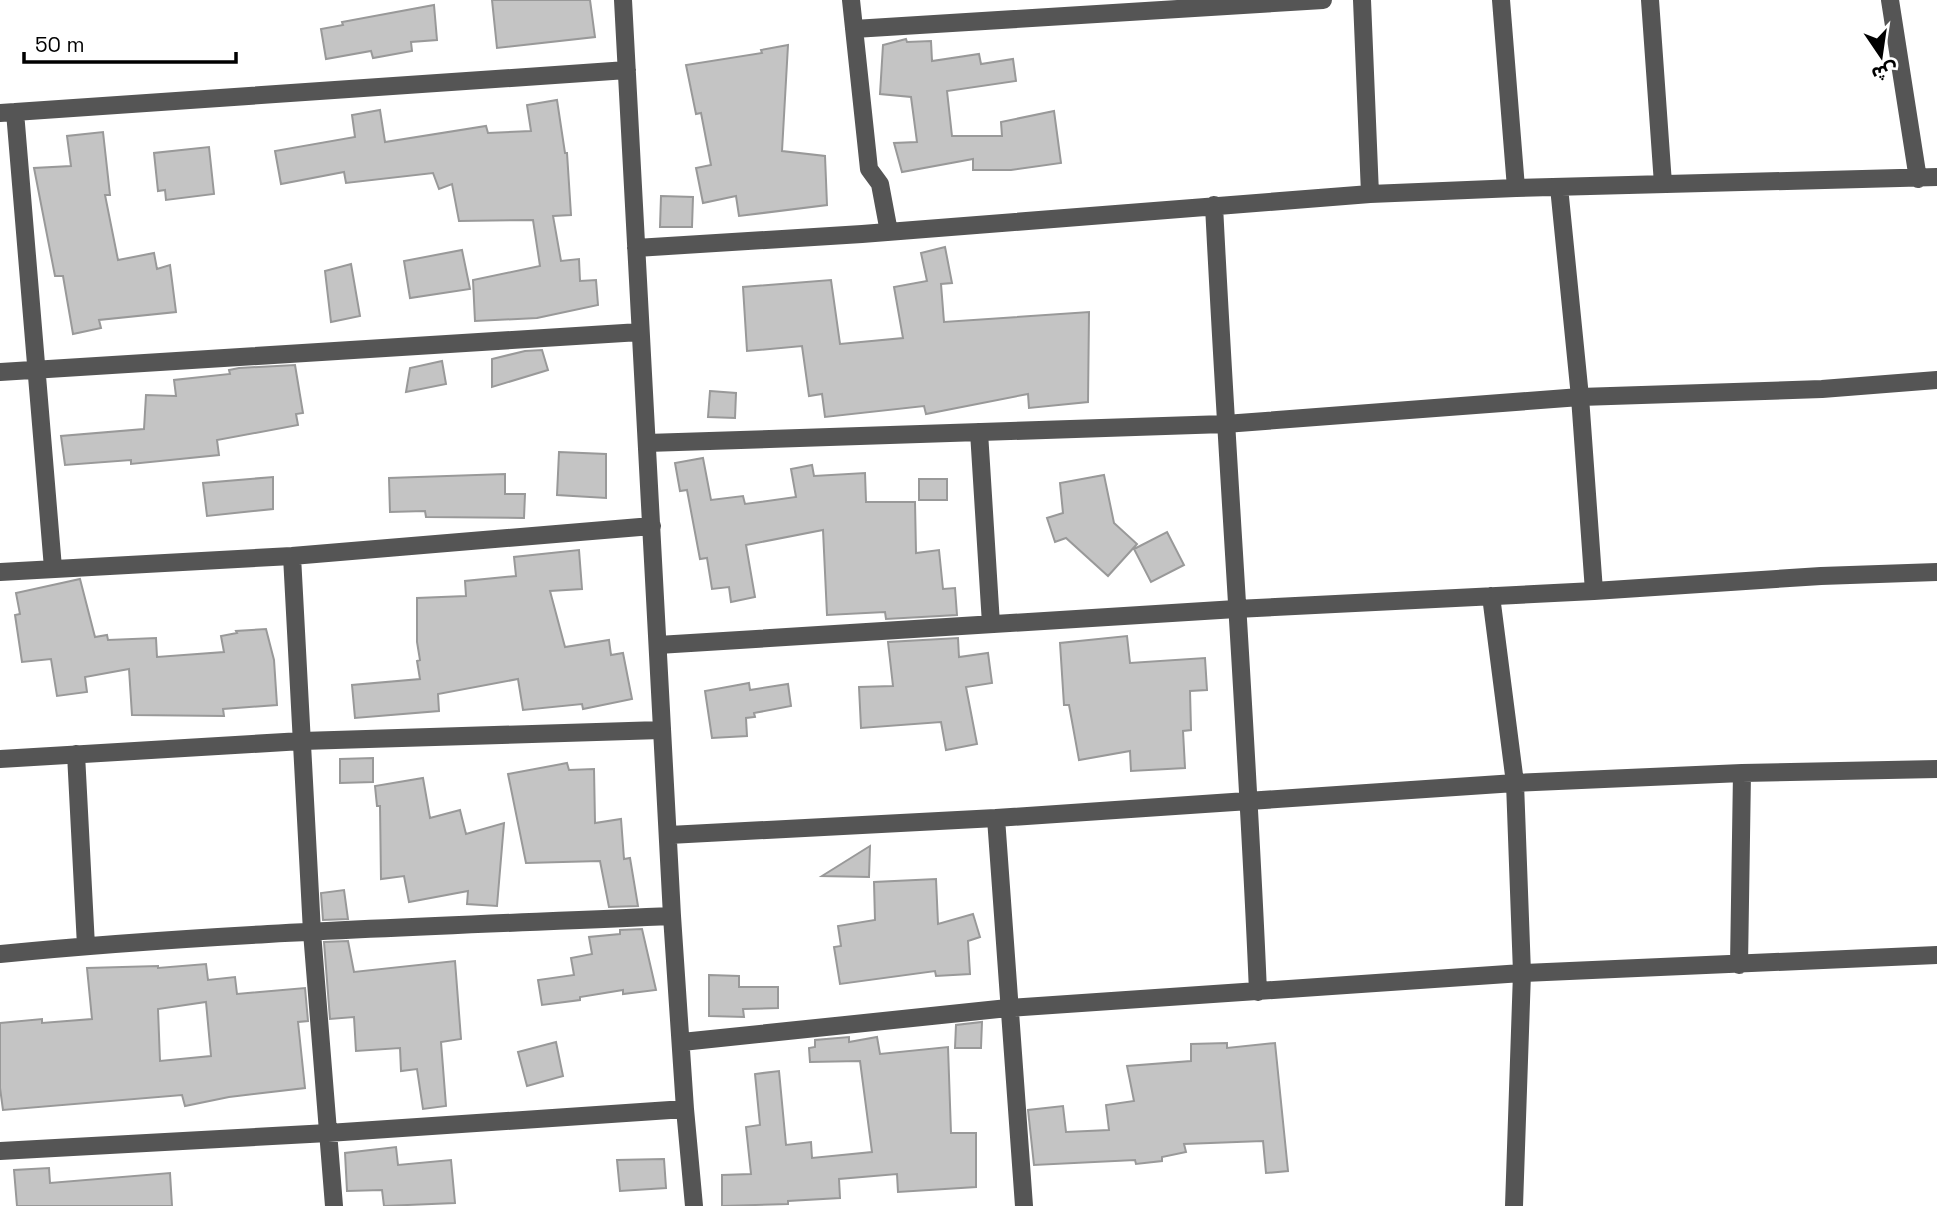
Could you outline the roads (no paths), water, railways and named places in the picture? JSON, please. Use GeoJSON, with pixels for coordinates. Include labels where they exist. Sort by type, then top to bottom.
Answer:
{"type":"FeatureCollection","features":[{"type":"Feature","properties":{"kind":"street"},"geometry":{"type":"LineString","coordinates":[[623,0],[661,730],[685,1109],[694,1206]]}},
{"type":"Feature","properties":{"kind":"street"},"geometry":{"type":"LineString","coordinates":[[851,0],[869,169],[880,184],[889,232]]}},
{"type":"Feature","properties":{"kind":"street"},"geometry":{"type":"LineString","coordinates":[[854,29],[1323,0]]}},
{"type":"Feature","properties":{"kind":"street"},"geometry":{"type":"LineString","coordinates":[[1362,0],[1370,194]]}},
{"type":"Feature","properties":{"kind":"street"},"geometry":{"type":"LineString","coordinates":[[1501,0],[1516,188]]}},
{"type":"Feature","properties":{"kind":"street"},"geometry":{"type":"LineString","coordinates":[[1650,0],[1663,184]]}},
{"type":"Feature","properties":{"kind":"street"},"geometry":{"type":"LineString","coordinates":[[1891,0],[1918,179]]}},
{"type":"Feature","properties":{"kind":"street"},"geometry":{"type":"LineString","coordinates":[[53,568],[37,370],[7,112],[626,70]]}},
{"type":"Feature","properties":{"kind":"street"},"geometry":{"type":"LineString","coordinates":[[636,248],[889,232],[1370,194],[1937,177]]}},
{"type":"Feature","properties":{"kind":"street"},"geometry":{"type":"LineString","coordinates":[[1559,187],[1580,397],[1594,591]]}},
{"type":"Feature","properties":{"kind":"street"},"geometry":{"type":"LineString","coordinates":[[1214,205],[1236,609],[1250,800],[1258,992]]}},
{"type":"Feature","properties":{"kind":"street"},"geometry":{"type":"LineString","coordinates":[[0,372],[640,332]]}},
{"type":"Feature","properties":{"kind":"street"},"geometry":{"type":"LineString","coordinates":[[647,443],[1225,424],[1580,397],[1822,389],[1937,380]]}},
{"type":"Feature","properties":{"kind":"street"},"geometry":{"type":"LineString","coordinates":[[979,432],[991,624]]}},
{"type":"Feature","properties":{"kind":"street"},"geometry":{"type":"LineString","coordinates":[[0,572],[292,556],[652,526]]}},
{"type":"Feature","properties":{"kind":"street"},"geometry":{"type":"LineString","coordinates":[[292,556],[312,932],[334,1206]]}},
{"type":"Feature","properties":{"kind":"street"},"geometry":{"type":"LineString","coordinates":[[658,645],[1236,609],[1937,572]]}},
{"type":"Feature","properties":{"kind":"street"},"geometry":{"type":"LineString","coordinates":[[1491,596],[1516,783],[1522,973],[1514,1206]]}},
{"type":"Feature","properties":{"kind":"street"},"geometry":{"type":"LineString","coordinates":[[0,759],[302,741],[661,730]]}},
{"type":"Feature","properties":{"kind":"street"},"geometry":{"type":"LineString","coordinates":[[76,754],[86,946]]}},
{"type":"Feature","properties":{"kind":"street"},"geometry":{"type":"LineString","coordinates":[[669,835],[996,818],[1516,783],[1937,769]]}},
{"type":"Feature","properties":{"kind":"street"},"geometry":{"type":"LineString","coordinates":[[1739,965],[1742,774]]}},
{"type":"Feature","properties":{"kind":"street"},"geometry":{"type":"LineString","coordinates":[[996,818],[1024,1206]]}},
{"type":"Feature","properties":{"kind":"street"},"geometry":{"type":"LineString","coordinates":[[0,954],[312,932],[672,916]]}},
{"type":"Feature","properties":{"kind":"street"},"geometry":{"type":"LineString","coordinates":[[682,1042],[1008,1008],[1522,973],[1937,955]]}},
{"type":"Feature","properties":{"kind":"street"},"geometry":{"type":"LineString","coordinates":[[0,1151],[328,1133],[685,1109]]}}]}
